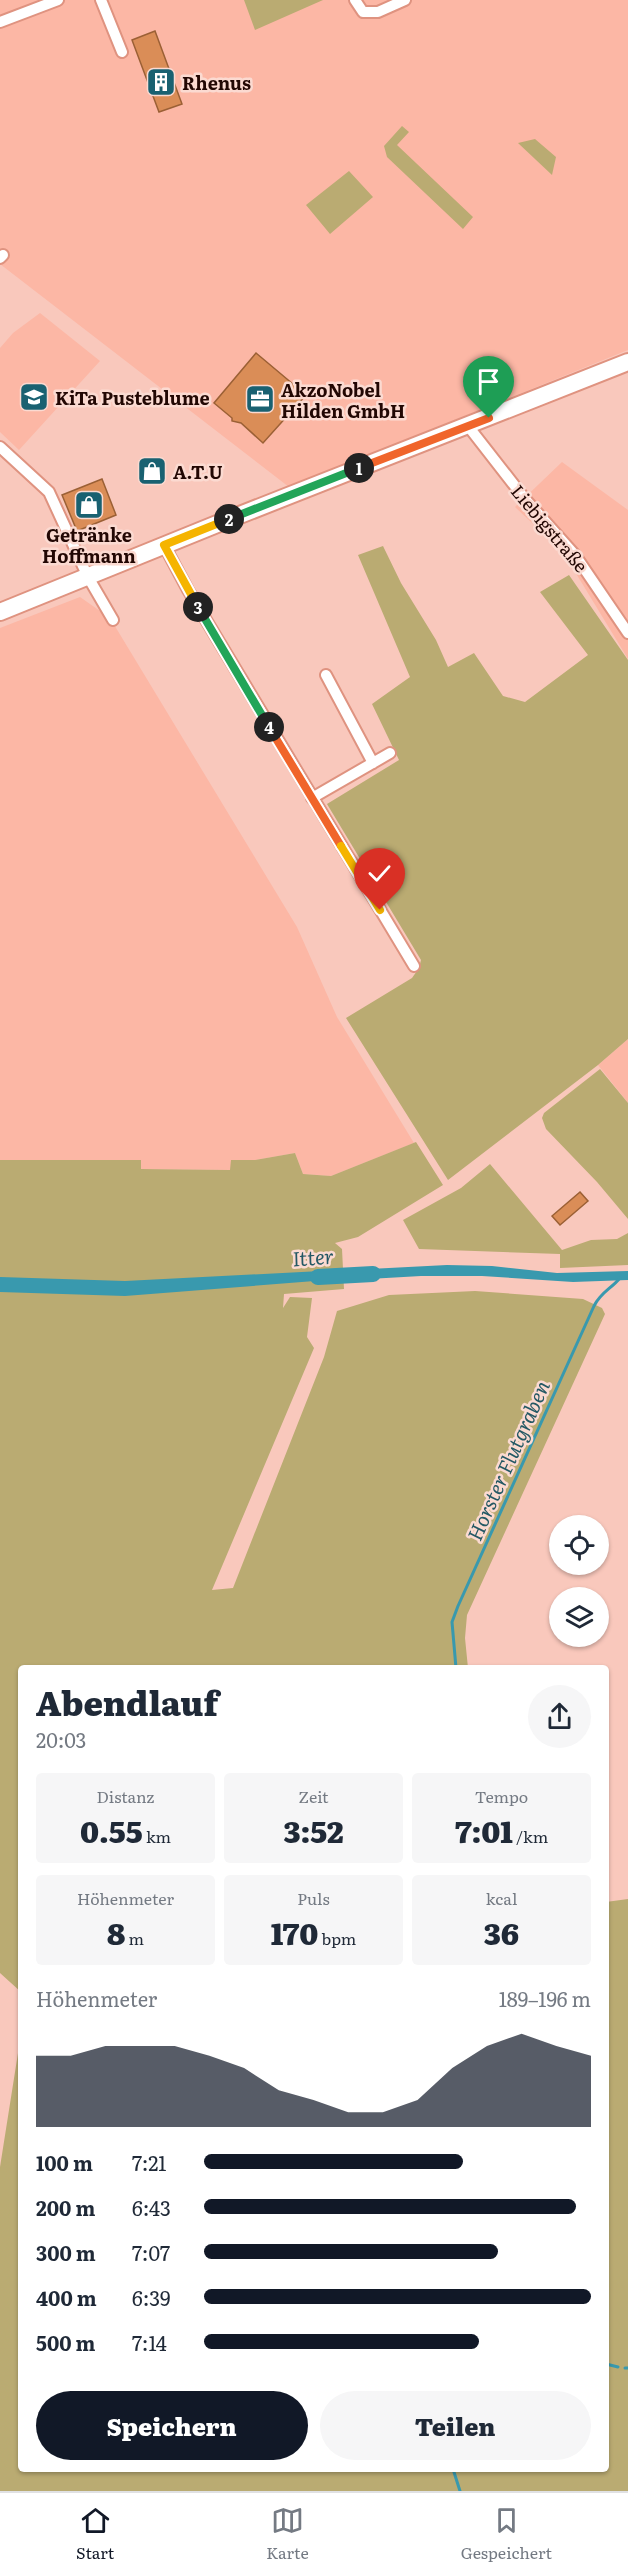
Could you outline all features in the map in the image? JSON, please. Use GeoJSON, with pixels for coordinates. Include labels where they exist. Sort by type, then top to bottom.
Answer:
{"type":"FeatureCollection","features":[{"type":"Feature","properties":{"kind":"main road"},"geometry":{"type":"LineString","coordinates":[[0,612],[628,362]]}},
{"type":"Feature","properties":{"kind":"street"},"geometry":{"type":"LineString","coordinates":[[0,22],[58,0]]}},
{"type":"Feature","properties":{"kind":"street"},"geometry":{"type":"LineString","coordinates":[[101,0],[123,52]]}},
{"type":"Feature","properties":{"kind":"street"},"geometry":{"type":"LineString","coordinates":[[355,0],[363,12],[371,13],[405,0]]}},
{"type":"Feature","properties":{"kind":"street","name":"Liebigstraße"},"geometry":{"type":"LineString","coordinates":[[468,426],[525,499],[575,555],[628,633]]}},
{"type":"Feature","properties":{"kind":"street"},"geometry":{"type":"LineString","coordinates":[[0,447],[49,492],[88,577],[113,620]]}},
{"type":"Feature","properties":{"kind":"street"},"geometry":{"type":"LineString","coordinates":[[164,545],[188,590],[414,966]]}},
{"type":"Feature","properties":{"kind":"street"},"geometry":{"type":"LineString","coordinates":[[326,675],[373,763]]}},
{"type":"Feature","properties":{"kind":"street"},"geometry":{"type":"LineString","coordinates":[[312,798],[390,753]]}},
{"type":"Feature","properties":{"kind":"shaded area"},"geometry":{"type":"Polygon","coordinates":[[[0,0],[628,0],[628,350],[289,487],[0,264],[0,0]]]}},
{"type":"Feature","properties":{"kind":"shaded area"},"geometry":{"type":"Polygon","coordinates":[[[244,0],[323,0],[255,30],[244,0]]]}},
{"type":"Feature","properties":{"kind":"shaded area"},"geometry":{"type":"Polygon","coordinates":[[[402,126],[409,132],[397,145],[473,217],[463,229],[387,157],[384,146],[402,126]]]}},
{"type":"Feature","properties":{"kind":"shaded area"},"geometry":{"type":"Polygon","coordinates":[[[535,139],[556,157],[552,175],[518,143],[535,139]]]}},
{"type":"Feature","properties":{"kind":"shaded area"},"geometry":{"type":"Polygon","coordinates":[[[349,171],[373,197],[330,234],[306,205],[349,171]]]}},
{"type":"Feature","properties":{"kind":"shaded area","name":"KiTa Pusteblume"},"geometry":{"type":"Polygon","coordinates":[[[40,313],[100,361],[19,450],[0,432],[0,348],[13,333],[40,313]]]}},
{"type":"Feature","properties":{"kind":"shaded area"},"geometry":{"type":"Polygon","coordinates":[[[562,462],[628,510],[628,659],[563,552],[515,507],[562,462]]]}},
{"type":"Feature","properties":{"kind":"shaded area"},"geometry":{"type":"Polygon","coordinates":[[[383,546],[401,583],[436,640],[448,667],[474,653],[503,696],[525,702],[588,655],[540,592],[569,575],[628,660],[628,1039],[598,1065],[448,1180],[346,1018],[412,978],[421,960],[327,804],[399,760],[372,704],[410,677],[358,555],[383,546]]]}},
{"type":"Feature","properties":{"kind":"shaded area"},"geometry":{"type":"Polygon","coordinates":[[[80,597],[110,618],[297,927],[337,1017],[414,1143],[331,1176],[303,1174],[295,1153],[255,1160],[231,1160],[231,1170],[141,1169],[141,1160],[0,1160],[0,628],[80,597]]]}},
{"type":"Feature","properties":{"kind":"shaded area"},"geometry":{"type":"Polygon","coordinates":[[[628,1039],[628,1103],[598,1065],[628,1039]]]}},
{"type":"Feature","properties":{"kind":"shaded area"},"geometry":{"type":"Polygon","coordinates":[[[600,1069],[628,1103],[628,1219],[597,1182],[546,1129],[542,1118],[544,1113],[600,1069]]]}},
{"type":"Feature","properties":{"kind":"shaded area"},"geometry":{"type":"Polygon","coordinates":[[[416,1142],[443,1185],[358,1237],[335,1243],[342,1249],[344,1289],[284,1294],[283,1308],[290,1297],[312,1298],[307,1337],[314,1348],[212,1590],[233,1588],[324,1357],[337,1311],[389,1295],[475,1291],[583,1299],[602,1308],[605,1314],[467,1615],[465,1638],[468,1665],[18,1665],[18,1989],[0,1973],[0,1160],[141,1160],[141,1169],[230,1170],[231,1160],[255,1160],[295,1153],[303,1174],[331,1176],[416,1142]]]}},
{"type":"Feature","properties":{"kind":"shaded area"},"geometry":{"type":"Polygon","coordinates":[[[490,1164],[562,1250],[591,1240],[617,1239],[628,1233],[628,1265],[560,1268],[560,1254],[419,1249],[403,1220],[461,1188],[490,1164]]]}},
{"type":"Feature","properties":{"kind":"shaded area"},"geometry":{"type":"Polygon","coordinates":[[[628,1899],[628,2491],[0,2491],[0,2167],[18,2053],[18,2472],[609,2472],[609,1902],[628,1899]]]}},
{"type":"Feature","properties":{"kind":"water"},"geometry":{"type":"Polygon","coordinates":[[[447,1265],[492,1266],[557,1273],[628,1271],[628,1280],[573,1282],[482,1276],[421,1276],[351,1280],[350,1270],[447,1265]]]}},
{"type":"Feature","properties":{"kind":"water"},"geometry":{"type":"Polygon","coordinates":[[[340,1270],[340,1279],[125,1296],[0,1292],[0,1277],[125,1281],[340,1270]]]}},
{"type":"Feature","properties":{"kind":"building","name":"Rhenus"},"geometry":{"type":"Polygon","coordinates":[[[155,31],[182,104],[159,112],[132,40],[155,31]]]}},
{"type":"Feature","properties":{"kind":"building","name":"AkzoNobel Hilden GmbH"},"geometry":{"type":"Polygon","coordinates":[[[256,353],[306,395],[263,443],[241,423],[232,421],[232,418],[214,403],[256,353]]]}},
{"type":"Feature","properties":{"kind":"building","name":"Getränke Hoffmann"},"geometry":{"type":"Polygon","coordinates":[[[102,479],[116,515],[77,531],[62,495],[102,479]]]}},
{"type":"Feature","properties":{"kind":"building"},"geometry":{"type":"Polygon","coordinates":[[[580,1192],[588,1201],[560,1225],[552,1216],[580,1192]]]}},
{"type":"Feature","properties":{"kind":"waterway","name":"Itter"},"geometry":{"type":"LineString","coordinates":[[318,1277],[373,1274]]}},
{"type":"Feature","properties":{"kind":"waterway","name":"Horster Flutgraben"},"geometry":{"type":"LineString","coordinates":[[456,1665],[452,1622],[458,1606],[594,1306],[620,1278]]}},
{"type":"Feature","properties":{"kind":"waterway"},"geometry":{"type":"LineString","coordinates":[[609,2365],[618,2367]]}},
{"type":"Feature","properties":{"kind":"waterway","name":"Horster Flutgraben"},"geometry":{"type":"LineString","coordinates":[[454,2472],[460,2491]]}},
{"type":"Feature","properties":{"kind":"place","name":"Rhenus"},"geometry":{"type":"Point","coordinates":[161,82]}},
{"type":"Feature","properties":{"kind":"place","name":"KiTa Pusteblume"},"geometry":{"type":"Point","coordinates":[34,397]}},
{"type":"Feature","properties":{"kind":"place","name":"AkzoNobel Hilden GmbH"},"geometry":{"type":"Point","coordinates":[260,399]}},
{"type":"Feature","properties":{"kind":"place","name":"A.T.U"},"geometry":{"type":"Point","coordinates":[152,471]}},
{"type":"Feature","properties":{"kind":"place","name":"Getränke Hoffmann"},"geometry":{"type":"Point","coordinates":[89,505]}},
{"type":"Feature","properties":{"kind":"route"},"geometry":{"type":"LineString","coordinates":[[380,910],[188,590],[164,545],[489,418]]}}]}
